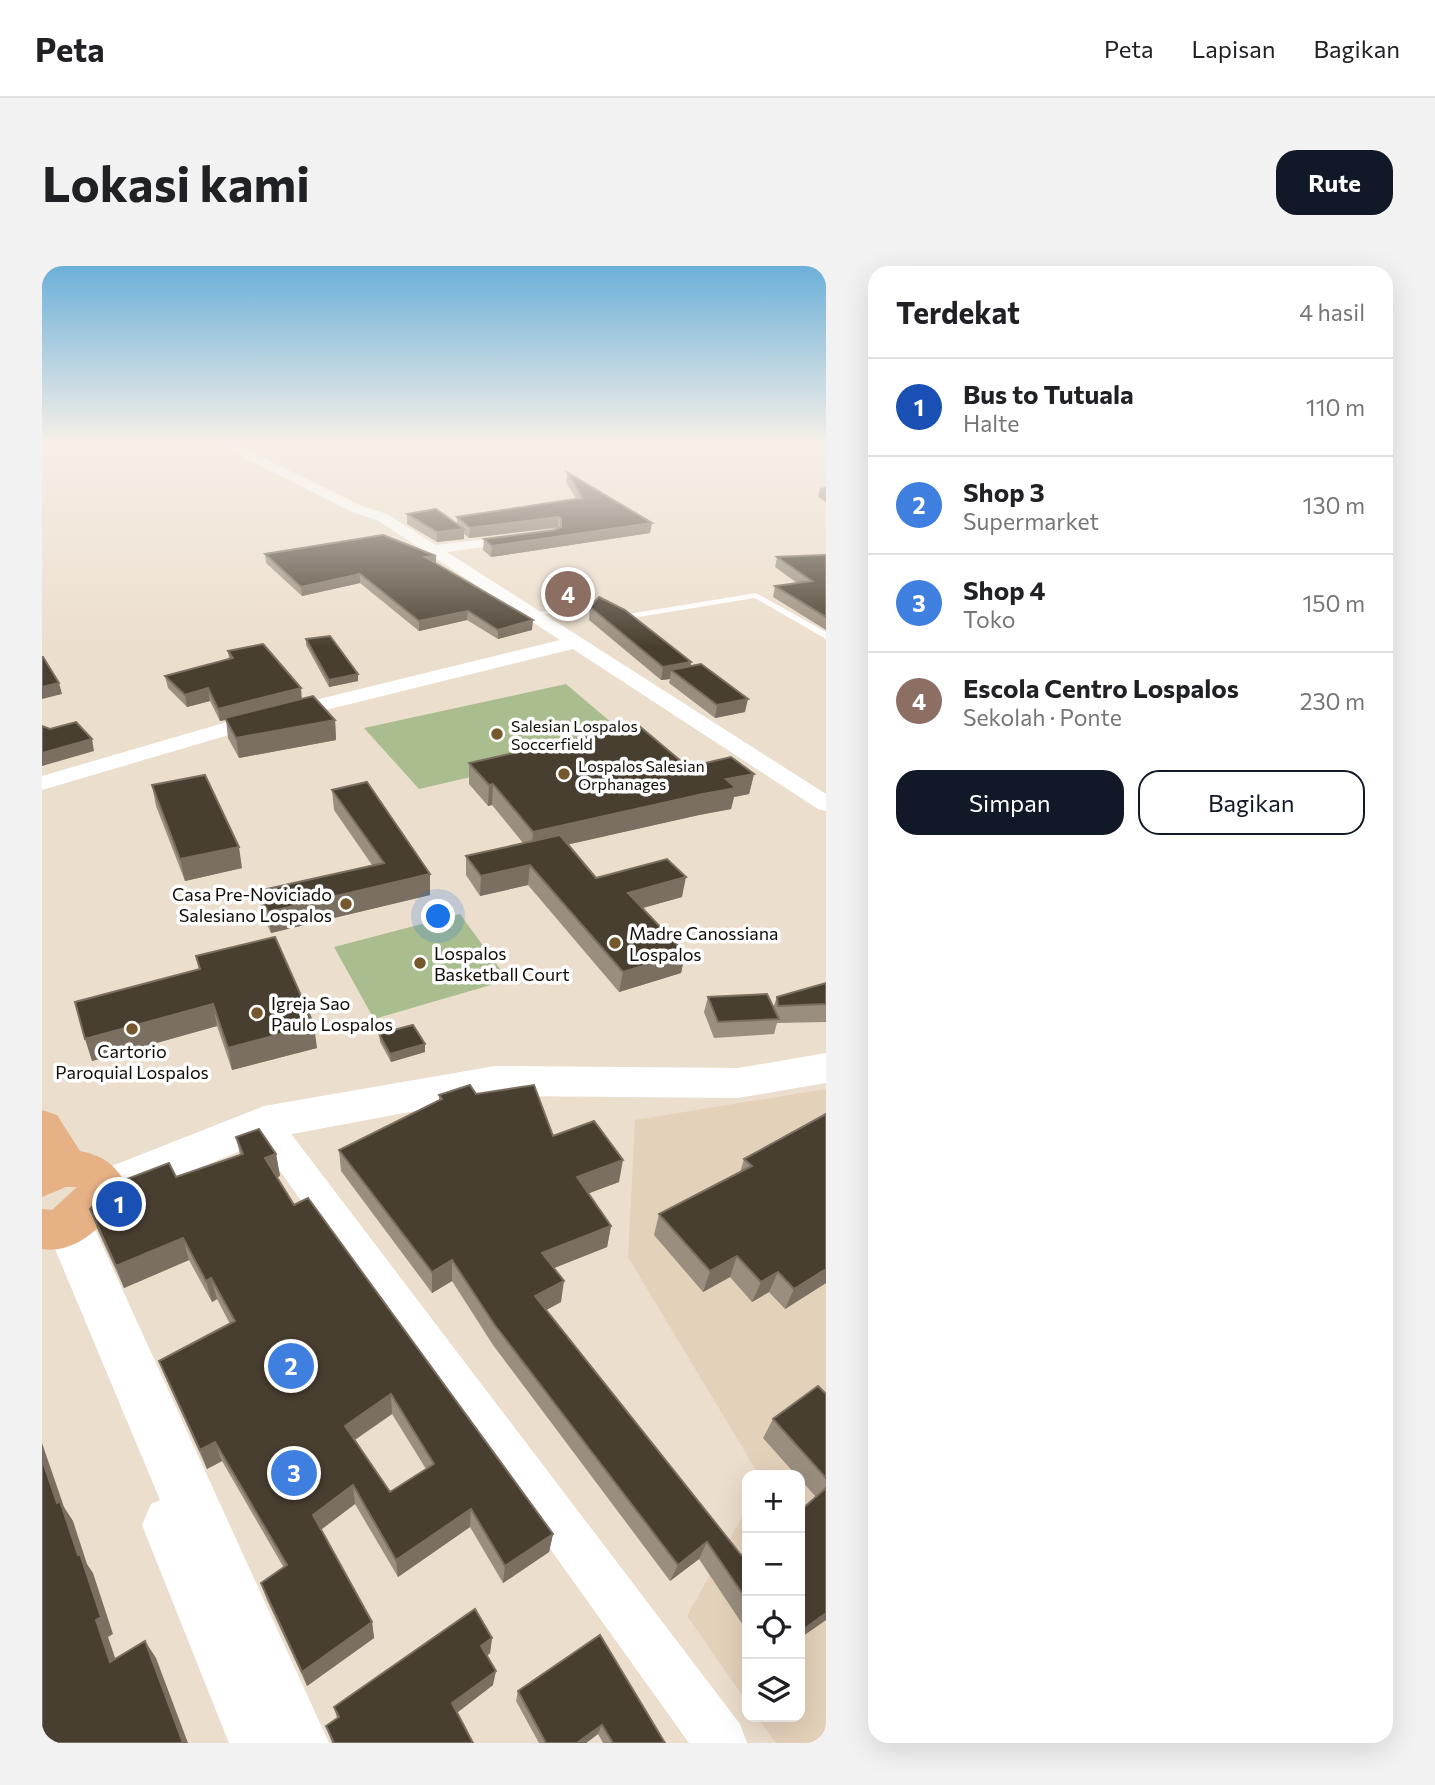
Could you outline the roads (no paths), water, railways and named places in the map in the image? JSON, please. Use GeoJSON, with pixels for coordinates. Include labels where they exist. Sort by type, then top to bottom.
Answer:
{"type":"FeatureCollection","features":[{"type":"Feature","properties":{"kind":"main road"},"geometry":{"type":"LineString","coordinates":[[42,1128],[63,1204]]}},
{"type":"Feature","properties":{"kind":"street"},"geometry":{"type":"LineString","coordinates":[[357,509],[382,517],[826,804]]}},
{"type":"Feature","properties":{"kind":"street"},"geometry":{"type":"LineString","coordinates":[[432,550],[539,535]]}},
{"type":"Feature","properties":{"kind":"street"},"geometry":{"type":"LineString","coordinates":[[42,783],[155,746],[295,708],[577,642]]}},
{"type":"Feature","properties":{"kind":"street"},"geometry":{"type":"LineString","coordinates":[[63,1204],[264,1123],[495,1081],[738,1083],[826,1068]]}},
{"type":"Feature","properties":{"kind":"street"},"geometry":{"type":"LineString","coordinates":[[264,1123],[720,1743]]}},
{"type":"Feature","properties":{"kind":"street"},"geometry":{"type":"LineString","coordinates":[[63,1204],[263,1743]]}},
{"type":"Feature","properties":{"kind":"street"},"geometry":{"type":"LineString","coordinates":[[63,1204],[295,1743]]}},
{"type":"Feature","properties":{"kind":"lane"},"geometry":{"type":"LineString","coordinates":[[534,614],[599,603],[620,618],[756,595],[826,636]]}},
{"type":"Feature","properties":{"kind":"place","name":"Escola Centro Lospalos"},"geometry":{"type":"Point","coordinates":[568,594]}},
{"type":"Feature","properties":{"kind":"place","name":"Salesian Lospalos Soccerfield"},"geometry":{"type":"Point","coordinates":[497,734]}},
{"type":"Feature","properties":{"kind":"place","name":"Lospalos Salesian Orphanages"},"geometry":{"type":"Point","coordinates":[564,774]}},
{"type":"Feature","properties":{"kind":"place","name":"Casa Pre-Noviciado Salesiano Lospalos"},"geometry":{"type":"Point","coordinates":[346,904]}},
{"type":"Feature","properties":{"kind":"place","name":"Madre Canossiana Lospalos"},"geometry":{"type":"Point","coordinates":[615,943]}},
{"type":"Feature","properties":{"kind":"place","name":"Lospalos Basketball Court"},"geometry":{"type":"Point","coordinates":[420,963]}},
{"type":"Feature","properties":{"kind":"place","name":"Igreja Sao Paulo Lospalos"},"geometry":{"type":"Point","coordinates":[257,1013]}},
{"type":"Feature","properties":{"kind":"place","name":"Cartorio Paroquial Lospalos"},"geometry":{"type":"Point","coordinates":[132,1029]}},
{"type":"Feature","properties":{"kind":"place","name":"Bus to Tutuala"},"geometry":{"type":"Point","coordinates":[119,1204]}},
{"type":"Feature","properties":{"kind":"place","name":"Shop 3"},"geometry":{"type":"Point","coordinates":[291,1366]}},
{"type":"Feature","properties":{"kind":"place","name":"Shop 4"},"geometry":{"type":"Point","coordinates":[294,1473]}}]}
